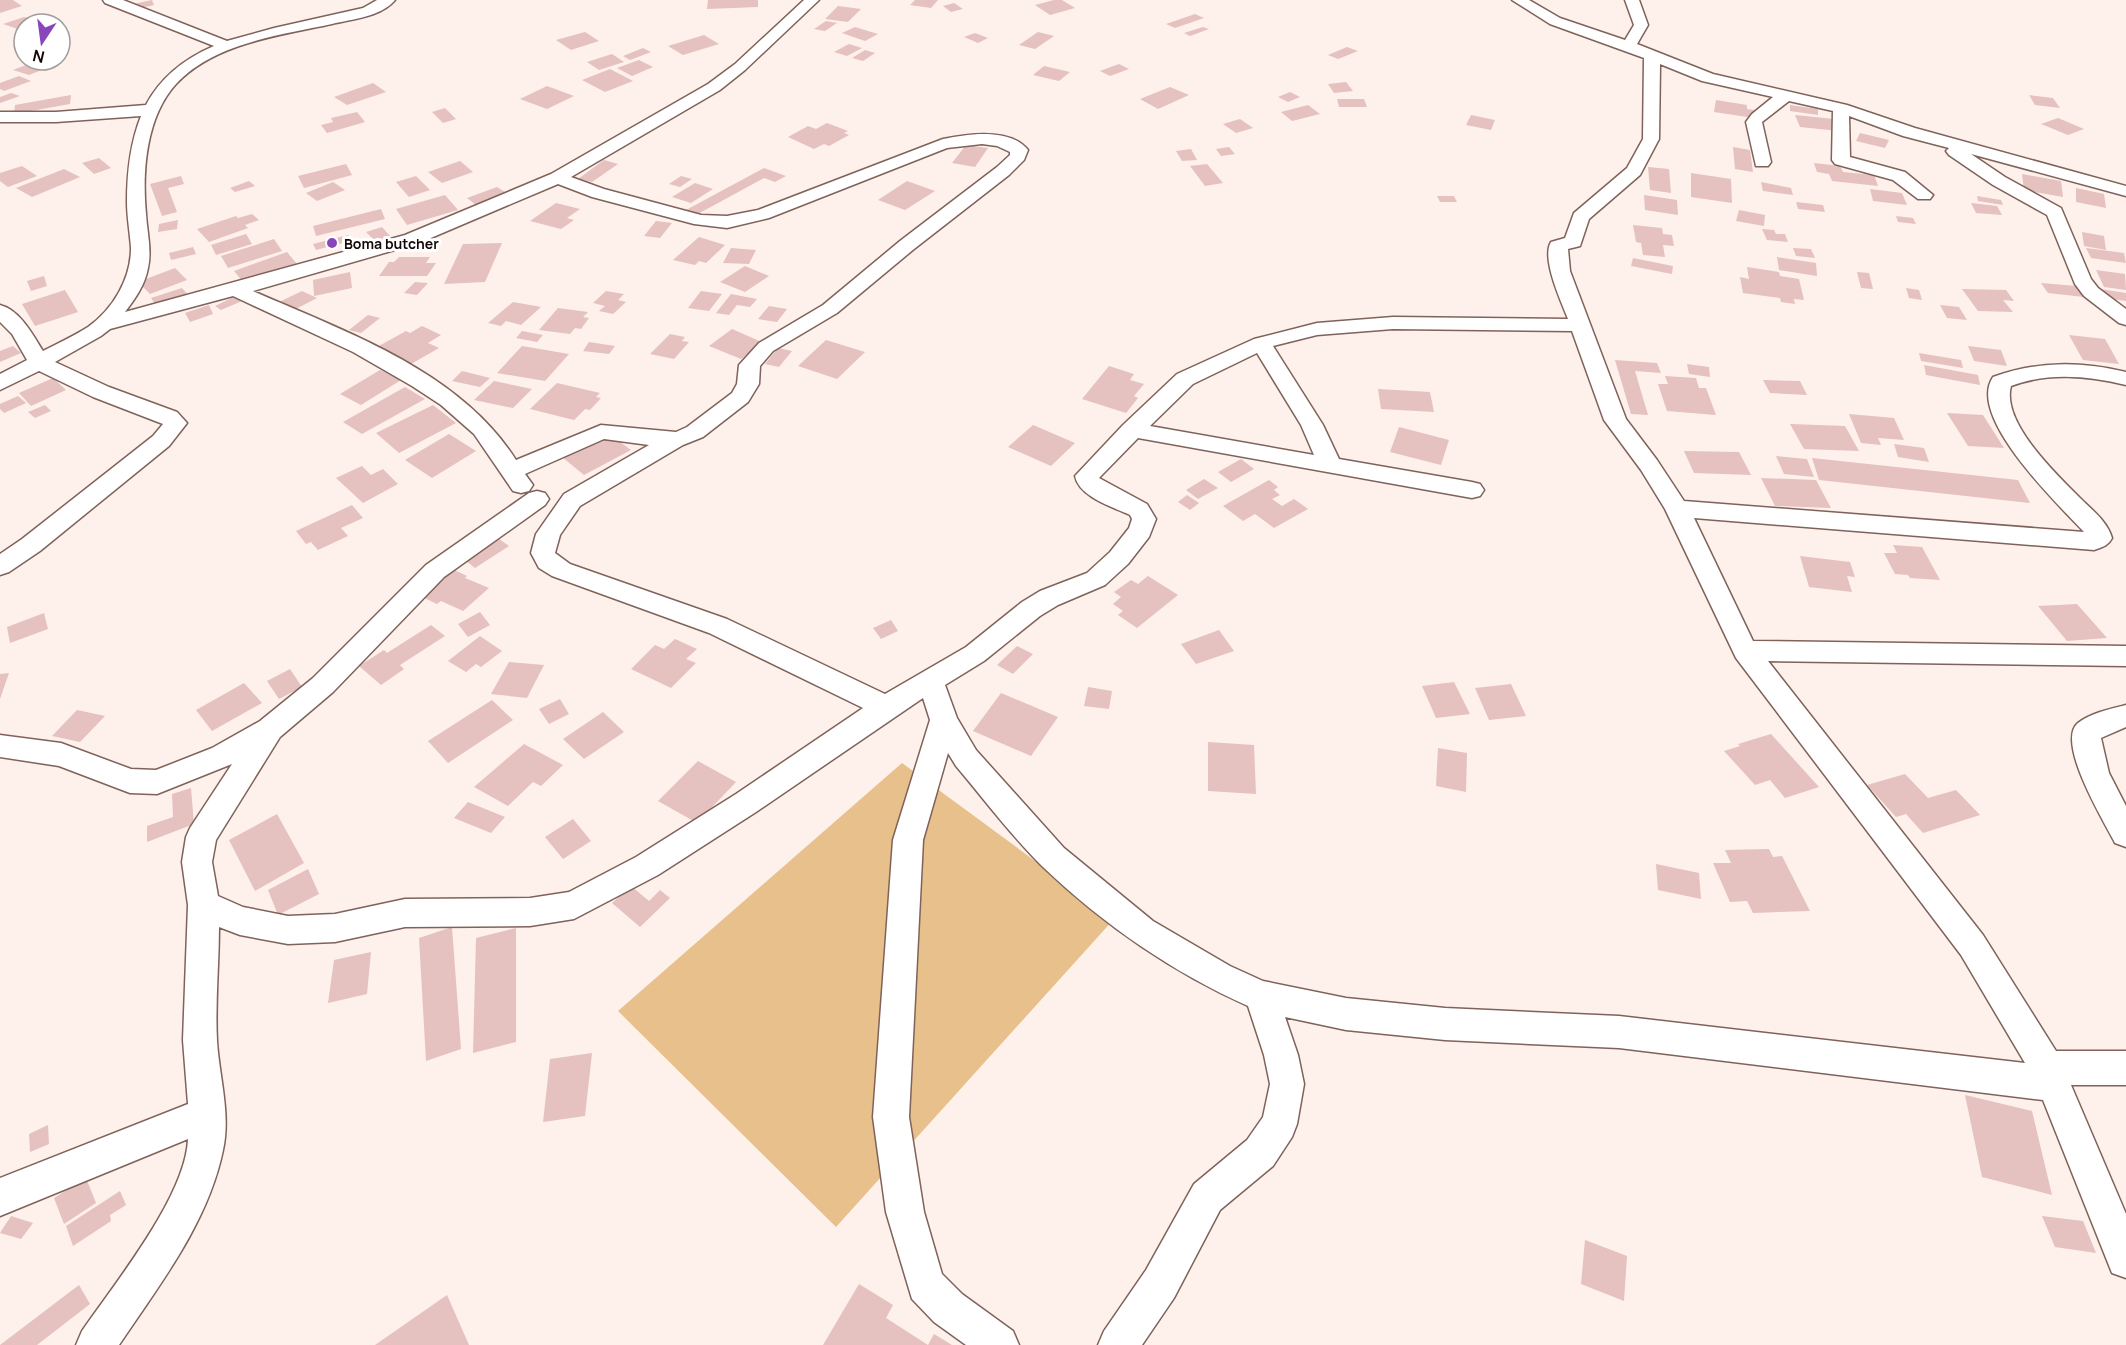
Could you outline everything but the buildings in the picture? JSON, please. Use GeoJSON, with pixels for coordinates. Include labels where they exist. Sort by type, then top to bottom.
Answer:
{"type":"FeatureCollection","features":[{"type":"Feature","properties":{"kind":"street"},"geometry":{"type":"LineString","coordinates":[[110,0],[226,46]]}},
{"type":"Feature","properties":{"kind":"street"},"geometry":{"type":"LineString","coordinates":[[104,324],[123,302],[137,274],[141,243],[136,204],[137,165],[149,110],[163,89],[184,68],[226,46],[368,11],[388,0]]}},
{"type":"Feature","properties":{"kind":"street"},"geometry":{"type":"LineString","coordinates":[[0,383],[40,363],[104,324],[236,290],[412,239],[557,178],[714,87],[740,67],[812,0]]}},
{"type":"Feature","properties":{"kind":"street"},"geometry":{"type":"LineString","coordinates":[[1519,0],[1562,24],[1708,78],[1841,108],[1909,132],[2126,191]]}},
{"type":"Feature","properties":{"kind":"street"},"geometry":{"type":"LineString","coordinates":[[1632,0],[1642,23],[1640,52],[1651,139],[1634,171],[1580,217],[1573,242],[1558,246],[1560,272],[1615,420],[1649,465],[1677,509],[1745,651],[1972,945],[2050,1076],[2126,1259]]}},
{"type":"Feature","properties":{"kind":"street"},"geometry":{"type":"LineString","coordinates":[[1762,162],[1754,122],[1785,96]]}},
{"type":"Feature","properties":{"kind":"street"},"geometry":{"type":"LineString","coordinates":[[1841,108],[1842,160],[1899,176],[1924,195]]}},
{"type":"Feature","properties":{"kind":"street"},"geometry":{"type":"LineString","coordinates":[[0,117],[56,117],[149,110]]}},
{"type":"Feature","properties":{"kind":"street"},"geometry":{"type":"LineString","coordinates":[[557,178],[598,193],[688,217],[727,222],[763,214],[944,144],[968,139],[994,140],[1011,145],[1018,150],[1018,156],[1003,171],[907,245],[830,309],[766,347],[750,365],[748,384],[740,397],[695,432],[598,482],[572,500],[548,534],[543,553],[548,562],[561,570],[717,626],[886,707]]}},
{"type":"Feature","properties":{"kind":"street"},"geometry":{"type":"LineString","coordinates":[[1939,140],[1999,181],[2055,212],[2082,280],[2091,292],[2126,319]]}},
{"type":"Feature","properties":{"kind":"street"},"geometry":{"type":"LineString","coordinates":[[236,290],[372,352],[429,387],[477,423],[529,494],[562,512]]}},
{"type":"Feature","properties":{"kind":"street"},"geometry":{"type":"LineString","coordinates":[[0,311],[20,331],[40,363],[101,392],[169,417],[176,423],[161,441],[31,545],[0,566]]}},
{"type":"Feature","properties":{"kind":"street"},"geometry":{"type":"LineString","coordinates":[[204,905],[240,921],[288,930],[335,928],[405,913],[530,912],[574,905],[647,866],[746,803],[886,707],[975,654],[1040,603],[1096,579],[1119,558],[1140,531],[1144,519],[1139,510],[1092,486],[1087,476],[1185,379],[1261,343],[1317,329],[1394,323],[1580,325]]}},
{"type":"Feature","properties":{"kind":"street"},"geometry":{"type":"LineString","coordinates":[[1261,343],[1312,425],[1330,465]]}},
{"type":"Feature","properties":{"kind":"street"},"geometry":{"type":"LineString","coordinates":[[1677,509],[2094,541],[2100,538],[2098,531],[2040,470],[2010,429],[1998,398],[2001,382],[2022,373],[2060,369],[2105,373],[2126,379]]}},
{"type":"Feature","properties":{"kind":"street"},"geometry":{"type":"LineString","coordinates":[[1131,430],[1472,490]]}},
{"type":"Feature","properties":{"kind":"street"},"geometry":{"type":"LineString","coordinates":[[513,471],[601,432],[679,439]]}},
{"type":"Feature","properties":{"kind":"street"},"geometry":{"type":"LineString","coordinates":[[0,746],[61,755],[130,781],[157,782],[222,756],[270,729],[323,685],[435,571],[537,499]]}},
{"type":"Feature","properties":{"kind":"street"},"geometry":{"type":"LineString","coordinates":[[1745,651],[2126,656]]}},
{"type":"Feature","properties":{"kind":"street"},"geometry":{"type":"LineString","coordinates":[[930,680],[944,720],[966,758],[1053,857],[1142,931],[1218,977],[1261,996],[1346,1014],[1445,1024],[1619,1032],[2050,1076],[2126,1068]]}},
{"type":"Feature","properties":{"kind":"street"},"geometry":{"type":"LineString","coordinates":[[2126,716],[2110,720],[2087,732],[2086,750],[2096,778],[2126,834]]}},
{"type":"Feature","properties":{"kind":"street"},"geometry":{"type":"LineString","coordinates":[[944,720],[908,840],[891,1117],[905,1212],[926,1285],[948,1308],[999,1345]]}},
{"type":"Feature","properties":{"kind":"street"},"geometry":{"type":"LineString","coordinates":[[96,1345],[164,1244],[194,1192],[206,1147],[207,1114],[200,1040],[204,905],[197,862],[201,837],[270,729]]}},
{"type":"Feature","properties":{"kind":"street"},"geometry":{"type":"LineString","coordinates":[[1118,1345],[1160,1284],[1207,1197],[1260,1153],[1279,1124],[1287,1084],[1281,1055],[1261,996]]}},
{"type":"Feature","properties":{"kind":"street"},"geometry":{"type":"LineString","coordinates":[[0,1197],[207,1114]]}},
{"type":"Feature","properties":{"kind":"shaded area"},"geometry":{"type":"Polygon","coordinates":[[[902,763],[1114,919],[836,1227],[618,1011],[902,763]]]}},
{"type":"Feature","properties":{"kind":"place","name":"Boma butcher"},"geometry":{"type":"Point","coordinates":[332,243]}}]}
